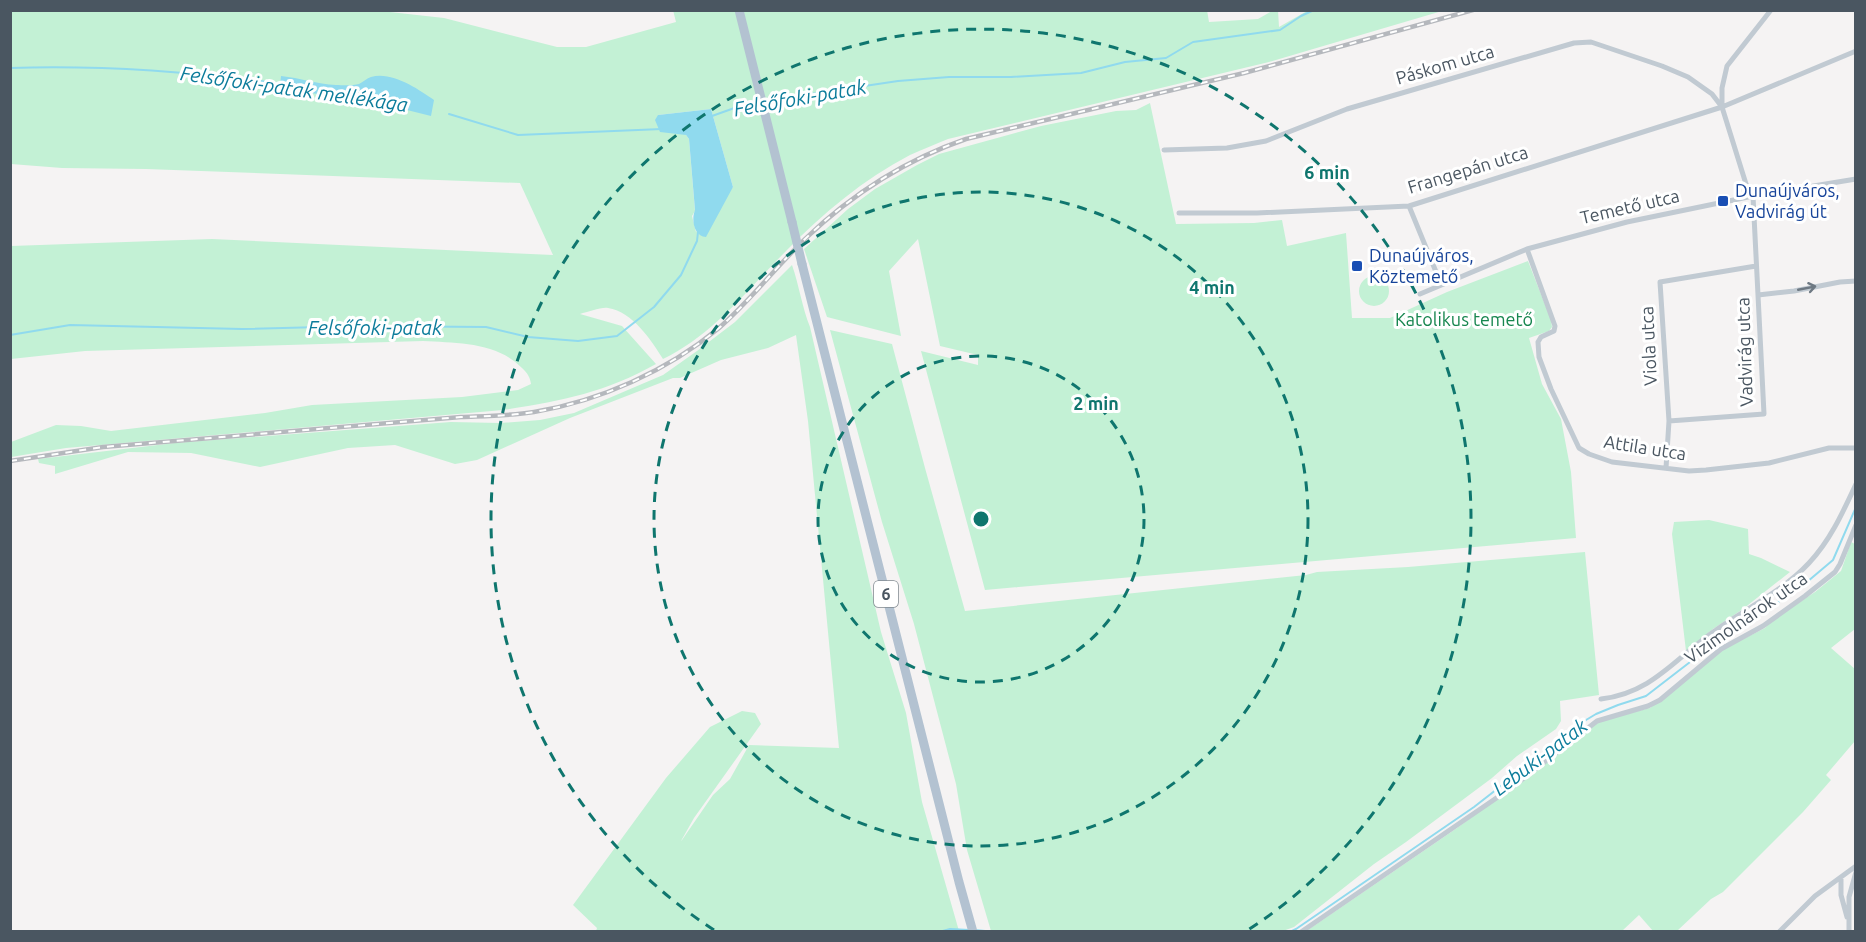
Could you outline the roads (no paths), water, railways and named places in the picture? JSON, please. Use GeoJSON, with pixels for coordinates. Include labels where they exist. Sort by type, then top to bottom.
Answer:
{"type":"FeatureCollection","features":[{"type":"Feature","properties":{"kind":"main road","name":"6"},"geometry":{"type":"LineString","coordinates":[[739,10],[972,928]]}},
{"type":"Feature","properties":{"kind":"street"},"geometry":{"type":"LineString","coordinates":[[1754,196],[1746,184],[1722,107],[1722,88],[1727,66],[1771,10]]}},
{"type":"Feature","properties":{"kind":"street","name":"Páskom utca"},"geometry":{"type":"LineString","coordinates":[[1164,150],[1227,148],[1266,141],[1347,110],[1574,43],[1591,42],[1688,76],[1712,94],[1722,107]]}},
{"type":"Feature","properties":{"kind":"street","name":"Frangepán utca"},"geometry":{"type":"LineString","coordinates":[[1179,213],[1257,213],[1408,206],[1722,107],[1856,51]]}},
{"type":"Feature","properties":{"kind":"street","name":"Temető utca"},"geometry":{"type":"LineString","coordinates":[[1420,294],[1527,249],[1627,222],[1754,196],[1856,179]]}},
{"type":"Feature","properties":{"kind":"street","name":"Vadvirág utca"},"geometry":{"type":"LineString","coordinates":[[1669,421],[1764,414],[1754,196]]}},
{"type":"Feature","properties":{"kind":"street"},"geometry":{"type":"LineString","coordinates":[[1408,206],[1441,284]]}},
{"type":"Feature","properties":{"kind":"street","name":"Attila utca"},"geometry":{"type":"LineString","coordinates":[[1527,249],[1556,326],[1554,331],[1538,342],[1539,357],[1551,389],[1579,448],[1612,462],[1689,471],[1769,463],[1829,448],[1856,448]]}},
{"type":"Feature","properties":{"kind":"street","name":"Viola utca"},"geometry":{"type":"LineString","coordinates":[[1666,468],[1669,421],[1660,282],[1756,266]]}},
{"type":"Feature","properties":{"kind":"street"},"geometry":{"type":"LineString","coordinates":[[1758,295],[1856,281]]}},
{"type":"Feature","properties":{"kind":"street"},"geometry":{"type":"LineString","coordinates":[[1600,699],[1615,697],[1647,684],[1715,630],[1796,575],[1809,564],[1825,544],[1856,484]]}},
{"type":"Feature","properties":{"kind":"street","name":"Vizimolnárok utca"},"geometry":{"type":"LineString","coordinates":[[1301,932],[1511,788],[1597,722],[1660,700],[1721,649],[1763,626],[1805,596],[1835,572],[1856,525]]}},
{"type":"Feature","properties":{"kind":"street"},"geometry":{"type":"LineString","coordinates":[[1779,932],[1815,896],[1856,866]]}},
{"type":"Feature","properties":{"kind":"street"},"geometry":{"type":"LineString","coordinates":[[1849,932],[1849,897],[1856,872]]}},
{"type":"Feature","properties":{"kind":"street"},"geometry":{"type":"LineString","coordinates":[[1841,878],[1841,895],[1848,922]]}},
{"type":"Feature","properties":{"kind":"water"},"geometry":{"type":"Polygon","coordinates":[[[281,76],[344,85],[359,84],[379,76],[396,79],[413,86],[434,100],[431,116],[383,104],[280,86],[281,76]]]}},
{"type":"Feature","properties":{"kind":"water"},"geometry":{"type":"Polygon","coordinates":[[[711,109],[733,187],[706,237],[696,231],[694,223],[689,139],[686,135],[660,132],[655,120],[658,115],[711,109]]]}},
{"type":"Feature","properties":{"kind":"waterway","name":"Felsőfoki-patak"},"geometry":{"type":"LineString","coordinates":[[764,101],[898,81],[1081,73],[1125,62],[1166,58],[1193,42],[1280,30],[1314,10]]}},
{"type":"Feature","properties":{"kind":"waterway","name":"Felsőfoki-patak mellékága"},"geometry":{"type":"LineString","coordinates":[[10,68],[147,70],[283,84]]}},
{"type":"Feature","properties":{"kind":"waterway","name":"Felsőfoki-patak"},"geometry":{"type":"LineString","coordinates":[[712,116],[758,102]]}},
{"type":"Feature","properties":{"kind":"waterway","name":"Felsőfoki-patak mellékága"},"geometry":{"type":"LineString","coordinates":[[449,114],[518,135],[662,129]]}},
{"type":"Feature","properties":{"kind":"waterway","name":"Felsőfoki-patak"},"geometry":{"type":"LineString","coordinates":[[10,335],[70,325],[242,329],[360,326],[486,327],[528,337],[578,341],[617,336],[654,307],[681,275],[697,241],[698,232]]}},
{"type":"Feature","properties":{"kind":"waterway","name":"Lebuki-patak"},"geometry":{"type":"LineString","coordinates":[[1290,932],[1474,807],[1586,720],[1618,705],[1646,696],[1703,652],[1801,587],[1833,560],[1856,507]]}},
{"type":"Feature","properties":{"kind":"waterway","name":"Lebuki-patak"},"geometry":{"type":"LineString","coordinates":[[939,932],[950,929],[969,930]]}},
{"type":"Feature","properties":{"kind":"waterway","name":"Lebuki-patak"},"geometry":{"type":"LineString","coordinates":[[975,930],[995,932]]}},
{"type":"Feature","properties":{"kind":"railway"},"geometry":{"type":"LineString","coordinates":[[10,461],[103,447],[516,414],[559,407],[583,400],[608,392],[655,371],[699,344],[730,318],[783,261],[823,223],[880,180],[922,157],[966,139],[1244,73],[1473,10]]}},
{"type":"Feature","properties":{"kind":"place","name":"Dunaújváros, Vadvirág út"},"geometry":{"type":"Point","coordinates":[1723,201]}},
{"type":"Feature","properties":{"kind":"place","name":"Dunaújváros, Köztemető"},"geometry":{"type":"Point","coordinates":[1357,266]}},
{"type":"Feature","properties":{"kind":"park label","name":"Katolikus temető"},"geometry":{"type":"Point","coordinates":[1464,320]}}]}
